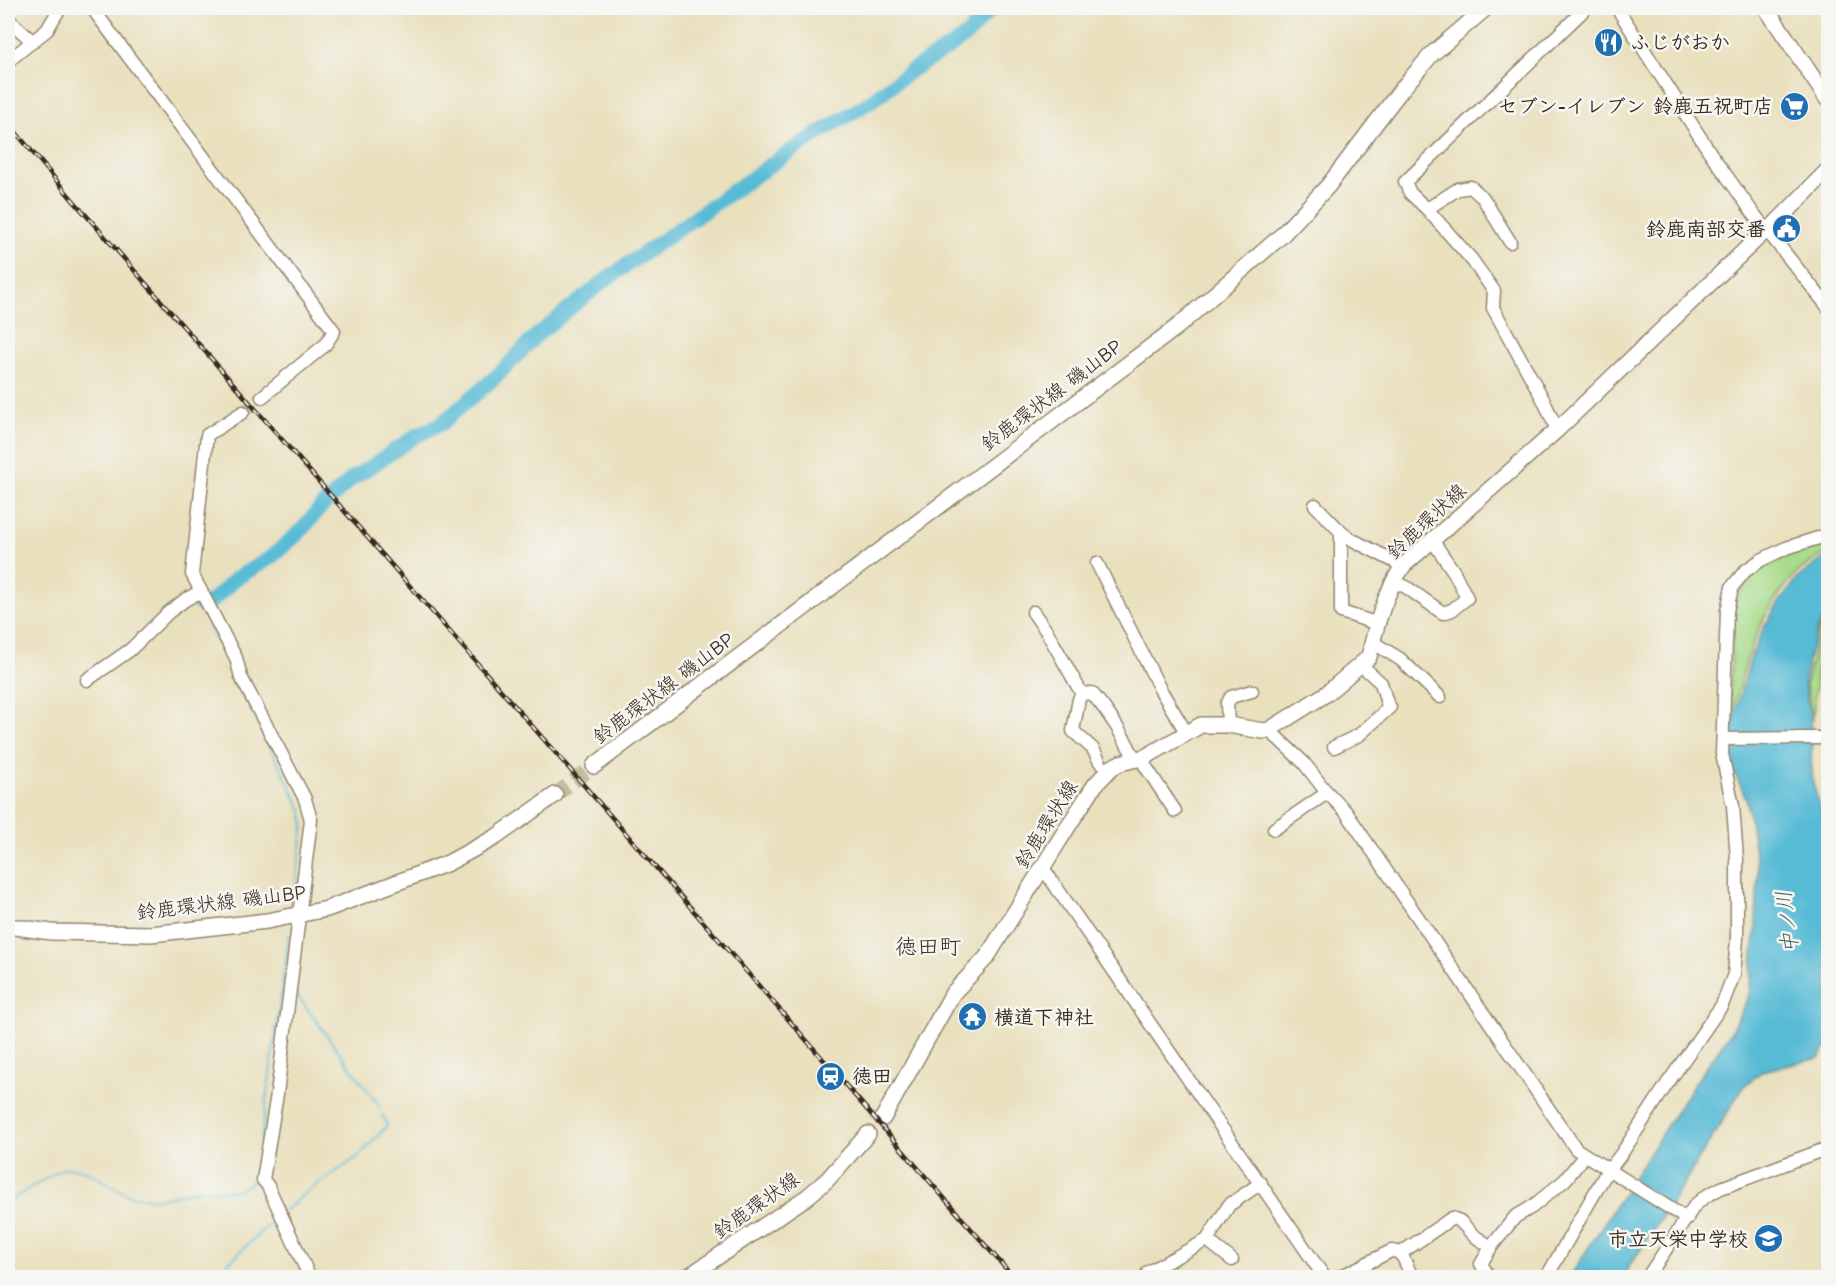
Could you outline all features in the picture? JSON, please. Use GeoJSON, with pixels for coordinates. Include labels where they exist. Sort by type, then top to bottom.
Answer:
{"type":"FeatureCollection","features":[{"type":"Feature","properties":{"kind":"main road","name":"鈴鹿環状線 磯山BP"},"geometry":{"type":"LineString","coordinates":[[594,766],[1176,327],[1281,236],[1328,186],[1401,90],[1431,55],[1486,8]]}},
{"type":"Feature","properties":{"kind":"main road"},"geometry":{"type":"LineString","coordinates":[[1766,8],[1828,100]]}},
{"type":"Feature","properties":{"kind":"main road","name":"鈴鹿環状線"},"geometry":{"type":"LineString","coordinates":[[883,1118],[953,993],[987,957],[1095,785],[1111,768],[1162,748],[1186,732],[1202,725],[1228,725],[1269,730],[1326,694],[1369,657],[1393,581],[1403,566],[1557,430],[1766,230],[1771,228],[1828,170]]}},
{"type":"Feature","properties":{"kind":"main road","name":"鈴鹿環状線 磯山BP"},"geometry":{"type":"LineString","coordinates":[[8,926],[51,932],[151,934],[267,921],[327,909],[448,863],[496,837],[555,795]]}},
{"type":"Feature","properties":{"kind":"main road","name":"鈴鹿環状線"},"geometry":{"type":"LineString","coordinates":[[686,1278],[807,1197],[840,1166],[868,1134]]}},
{"type":"Feature","properties":{"kind":"street"},"geometry":{"type":"LineString","coordinates":[[8,61],[47,30],[60,8]]}},
{"type":"Feature","properties":{"kind":"street"},"geometry":{"type":"LineString","coordinates":[[92,8],[334,331],[325,345],[262,396]]}},
{"type":"Feature","properties":{"kind":"street"},"geometry":{"type":"LineString","coordinates":[[1557,430],[1544,401],[1493,308],[1494,291],[1472,260],[1427,208],[1410,193],[1405,182],[1586,8]]}},
{"type":"Feature","properties":{"kind":"street"},"geometry":{"type":"LineString","coordinates":[[1617,8],[1711,154],[1766,230],[1828,308]]}},
{"type":"Feature","properties":{"kind":"street"},"geometry":{"type":"LineString","coordinates":[[8,19],[33,42]]}},
{"type":"Feature","properties":{"kind":"street"},"geometry":{"type":"LineString","coordinates":[[1427,208],[1458,189],[1471,187],[1483,198],[1510,242]]}},
{"type":"Feature","properties":{"kind":"street"},"geometry":{"type":"LineString","coordinates":[[243,412],[207,435],[192,574],[236,658],[241,677],[308,807],[312,826],[263,1180],[268,1186],[310,1278]]}},
{"type":"Feature","properties":{"kind":"street"},"geometry":{"type":"LineString","coordinates":[[1315,505],[1349,538],[1403,566]]}},
{"type":"Feature","properties":{"kind":"street"},"geometry":{"type":"LineString","coordinates":[[1341,532],[1341,612],[1378,624]]}},
{"type":"Feature","properties":{"kind":"street"},"geometry":{"type":"LineString","coordinates":[[1546,1278],[1605,1175],[1612,1171],[1722,1005],[1734,974],[1737,939],[1737,849],[1733,806],[1724,768],[1723,739],[1727,610],[1732,587],[1745,571],[1761,560],[1786,548],[1828,535]]}},
{"type":"Feature","properties":{"kind":"street"},"geometry":{"type":"LineString","coordinates":[[1393,581],[1406,587],[1443,613],[1452,610],[1467,598],[1454,572],[1432,540]]}},
{"type":"Feature","properties":{"kind":"street"},"geometry":{"type":"LineString","coordinates":[[1097,563],[1160,690],[1186,732]]}},
{"type":"Feature","properties":{"kind":"street"},"geometry":{"type":"LineString","coordinates":[[87,680],[106,669],[130,650],[169,612],[185,600],[202,592]]}},
{"type":"Feature","properties":{"kind":"street"},"geometry":{"type":"LineString","coordinates":[[1033,612],[1082,694]]}},
{"type":"Feature","properties":{"kind":"street"},"geometry":{"type":"LineString","coordinates":[[1372,642],[1400,659],[1440,697]]}},
{"type":"Feature","properties":{"kind":"street"},"geometry":{"type":"LineString","coordinates":[[1334,747],[1359,735],[1390,707],[1381,683],[1360,664]]}},
{"type":"Feature","properties":{"kind":"street"},"geometry":{"type":"LineString","coordinates":[[1228,725],[1227,704],[1230,698],[1252,691]]}},
{"type":"Feature","properties":{"kind":"street"},"geometry":{"type":"LineString","coordinates":[[1082,694],[1092,693],[1116,723],[1175,811]]}},
{"type":"Feature","properties":{"kind":"street"},"geometry":{"type":"LineString","coordinates":[[1082,694],[1073,731],[1093,749],[1100,762]]}},
{"type":"Feature","properties":{"kind":"street"},"geometry":{"type":"LineString","coordinates":[[1269,730],[1304,763],[1327,793],[1346,812],[1576,1149],[1687,1219]]}},
{"type":"Feature","properties":{"kind":"street"},"geometry":{"type":"LineString","coordinates":[[1723,739],[1818,738]]}},
{"type":"Feature","properties":{"kind":"street"},"geometry":{"type":"LineString","coordinates":[[1274,829],[1327,793]]}},
{"type":"Feature","properties":{"kind":"street"},"geometry":{"type":"LineString","coordinates":[[1043,868],[1325,1278]]}},
{"type":"Feature","properties":{"kind":"street"},"geometry":{"type":"LineString","coordinates":[[1647,1278],[1695,1205],[1713,1191],[1828,1148]]}},
{"type":"Feature","properties":{"kind":"street"},"geometry":{"type":"LineString","coordinates":[[1490,1278],[1480,1264],[1488,1255],[1491,1247],[1515,1217],[1532,1207],[1565,1180],[1585,1155]]}},
{"type":"Feature","properties":{"kind":"street"},"geometry":{"type":"LineString","coordinates":[[1148,1272],[1207,1240],[1229,1205],[1261,1183]]}},
{"type":"Feature","properties":{"kind":"street"},"geometry":{"type":"LineString","coordinates":[[1401,1253],[1452,1218],[1460,1221],[1473,1235],[1491,1247]]}},
{"type":"Feature","properties":{"kind":"street"},"geometry":{"type":"LineString","coordinates":[[1207,1240],[1232,1260]]}},
{"type":"Feature","properties":{"kind":"street"},"geometry":{"type":"LineString","coordinates":[[1338,1278],[1391,1251],[1401,1253],[1413,1278]]}},
{"type":"Feature","properties":{"kind":"green space"},"geometry":{"type":"Polygon","coordinates":[[[1828,540],[1828,551],[1794,576],[1768,610],[1751,648],[1728,729],[1734,603],[1750,579],[1761,570],[1787,555],[1828,540]]]}},
{"type":"Feature","properties":{"kind":"green space"},"geometry":{"type":"Polygon","coordinates":[[[1828,616],[1828,646],[1816,673],[1813,721],[1806,684],[1819,629],[1828,616]]]}},
{"type":"Feature","properties":{"kind":"water","name":"中ノ川"},"geometry":{"type":"Polygon","coordinates":[[[1828,555],[1828,611],[1818,627],[1804,682],[1813,733],[1811,759],[1813,784],[1828,833],[1828,1045],[1819,1058],[1762,1071],[1743,1087],[1673,1201],[1622,1277],[1569,1278],[1682,1102],[1733,1029],[1749,995],[1756,926],[1758,872],[1747,801],[1732,766],[1729,734],[1752,655],[1764,627],[1780,601],[1799,577],[1828,555]]]}},
{"type":"Feature","properties":{"kind":"waterway"},"geometry":{"type":"LineString","coordinates":[[201,605],[212,601],[235,579],[270,558],[300,532],[320,508],[352,479],[416,436],[442,423],[498,375],[537,335],[604,281],[792,150],[871,101],[912,70],[953,45],[968,34],[988,12],[996,8]]}},
{"type":"Feature","properties":{"kind":"waterway"},"geometry":{"type":"LineString","coordinates":[[201,605],[201,610],[303,812],[304,824],[295,889]]}},
{"type":"Feature","properties":{"kind":"waterway"},"geometry":{"type":"LineString","coordinates":[[315,833],[317,821]]}},
{"type":"Feature","properties":{"kind":"waterway"},"geometry":{"type":"LineString","coordinates":[[8,1202],[67,1168],[85,1171],[125,1193],[142,1198],[202,1190],[235,1190],[250,1183],[256,1176],[289,935]]}},
{"type":"Feature","properties":{"kind":"waterway"},"geometry":{"type":"LineString","coordinates":[[294,991],[380,1107]]}},
{"type":"Feature","properties":{"kind":"waterway"},"geometry":{"type":"LineString","coordinates":[[284,1211],[308,1191],[359,1156],[385,1128],[387,1124],[382,1114]]}},
{"type":"Feature","properties":{"kind":"waterway"},"geometry":{"type":"LineString","coordinates":[[207,1278],[227,1264],[277,1217]]}},
{"type":"Feature","properties":{"kind":"tunnel"},"geometry":{"type":"LineString","coordinates":[[243,412],[262,397]]}},
{"type":"Feature","properties":{"kind":"tunnel"},"geometry":{"type":"LineString","coordinates":[[555,795],[594,766]]}},
{"type":"Feature","properties":{"kind":"railway"},"geometry":{"type":"LineString","coordinates":[[8,123],[1014,1278]]}},
{"type":"Feature","properties":{"kind":"place","name":"ふじがおか"},"geometry":{"type":"Point","coordinates":[1609,42]}},
{"type":"Feature","properties":{"kind":"place","name":"セブン-イレブン 鈴鹿五祝町店"},"geometry":{"type":"Point","coordinates":[1794,106]}},
{"type":"Feature","properties":{"kind":"place","name":"鈴鹿南部交番"},"geometry":{"type":"Point","coordinates":[1787,229]}},
{"type":"Feature","properties":{"kind":"place","name":"横道下神社"},"geometry":{"type":"Point","coordinates":[973,1017]}},
{"type":"Feature","properties":{"kind":"place","name":"徳田"},"geometry":{"type":"Point","coordinates":[831,1076]}},
{"type":"Feature","properties":{"kind":"place","name":"市立天栄中学校"},"geometry":{"type":"Point","coordinates":[1769,1239]}},
{"type":"Feature","properties":{"kind":"district","name":"徳田町"},"geometry":{"type":"Point","coordinates":[928,946]}}]}
